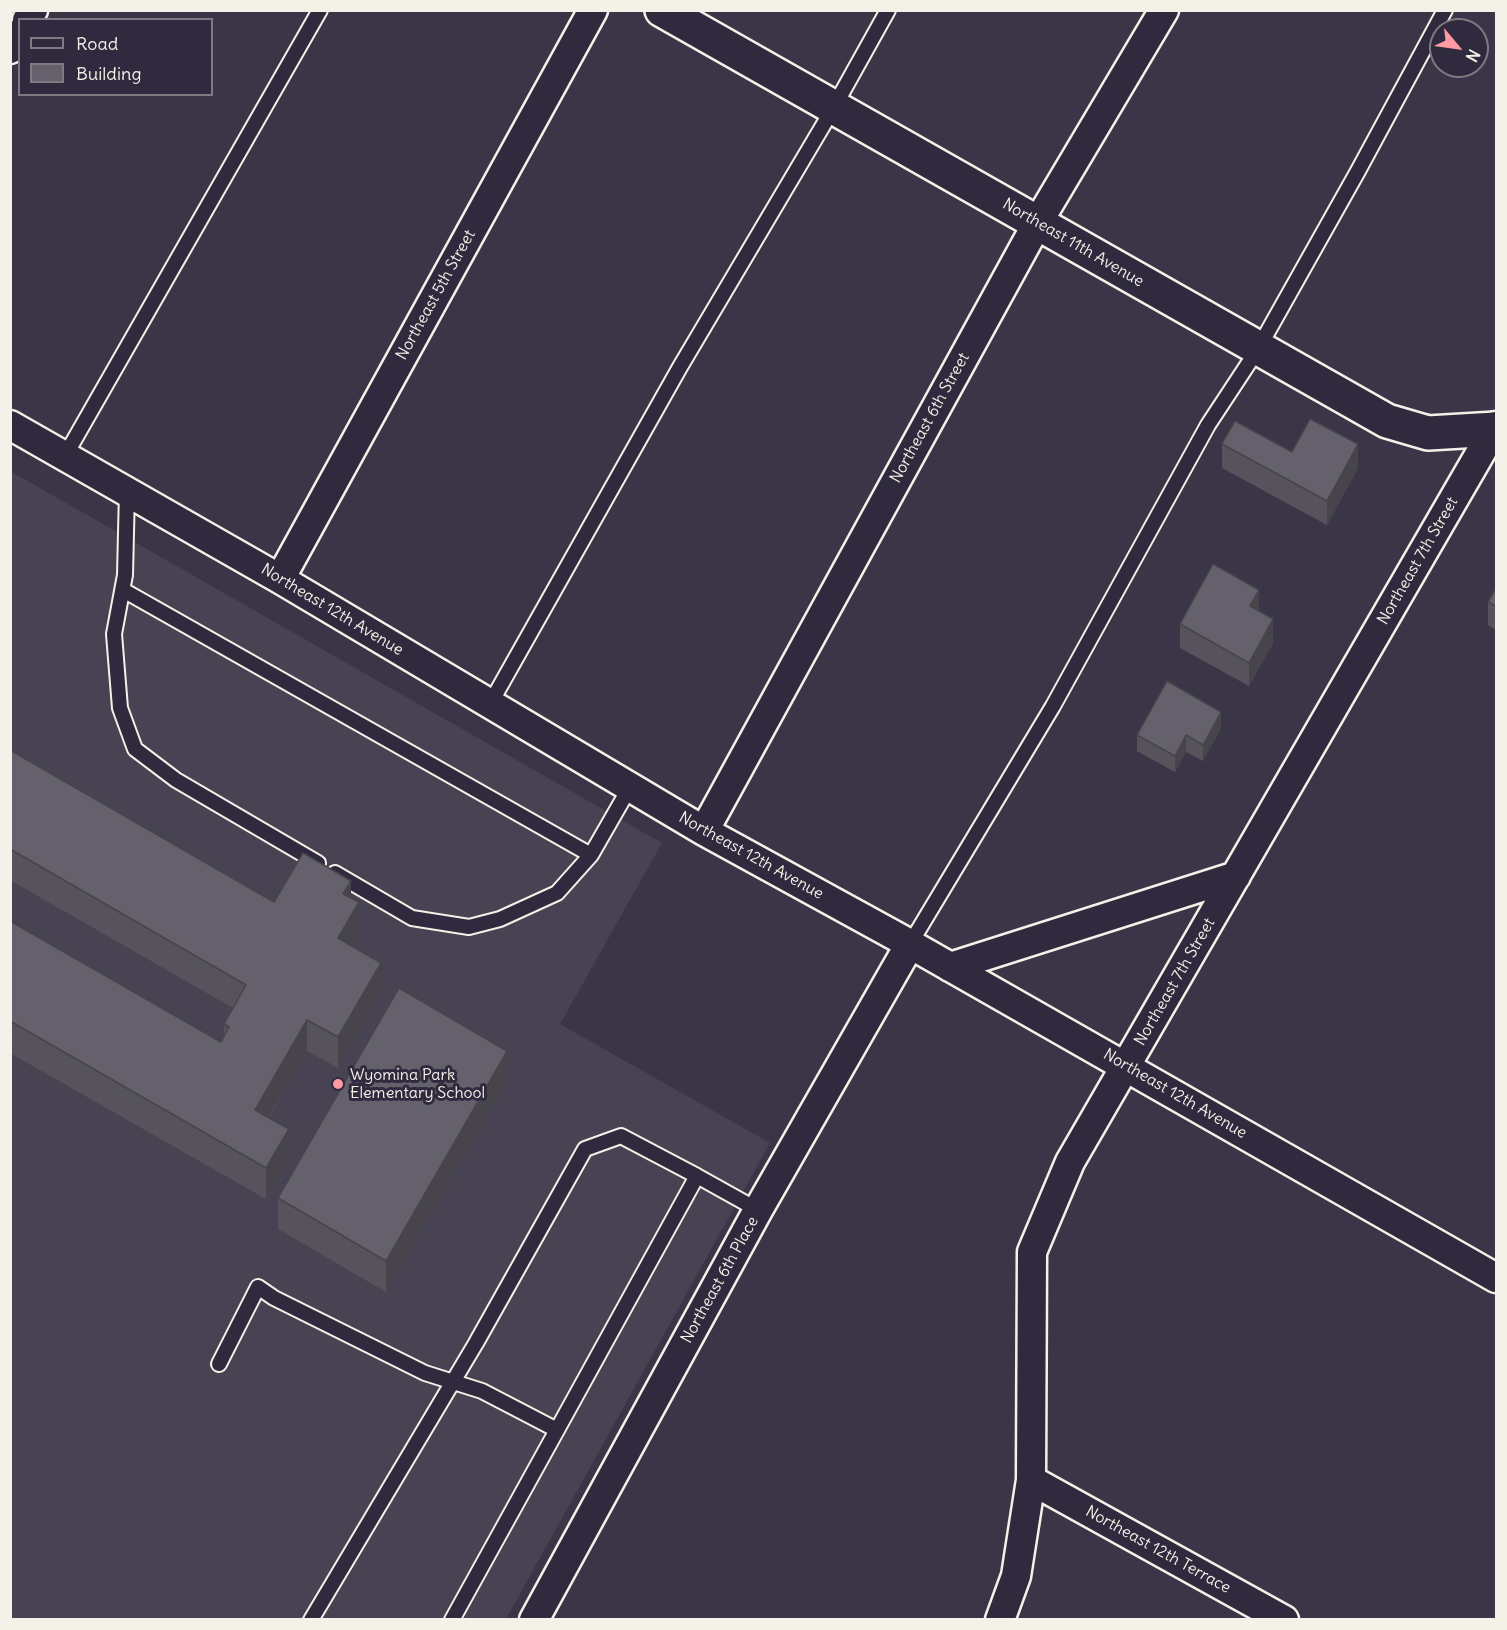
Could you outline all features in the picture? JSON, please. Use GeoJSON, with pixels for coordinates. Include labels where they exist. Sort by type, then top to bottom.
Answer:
{"type":"FeatureCollection","features":[{"type":"Feature","properties":{"kind":"street","name":"Northeast 5th Street"},"geometry":{"type":"LineString","coordinates":[[280,579],[593,10]]}},
{"type":"Feature","properties":{"kind":"street","name":"Northeast 11th Avenue"},"geometry":{"type":"LineString","coordinates":[[662,10],[1387,421],[1428,433],[1496,428]]}},
{"type":"Feature","properties":{"kind":"street","name":"Northeast 6th Street"},"geometry":{"type":"LineString","coordinates":[[704,831],[1038,222],[1164,10]]}},
{"type":"Feature","properties":{"kind":"street"},"geometry":{"type":"LineString","coordinates":[[10,49],[18,36]]}},
{"type":"Feature","properties":{"kind":"street","name":"Northeast 12th Avenue"},"geometry":{"type":"LineString","coordinates":[[10,425],[280,579],[704,831],[910,944],[1497,1278]]}},
{"type":"Feature","properties":{"kind":"street","name":"Northeast 7th Street"},"geometry":{"type":"LineString","coordinates":[[1000,1620],[1016,1576],[1031,1480],[1032,1252],[1070,1162],[1496,428]]}},
{"type":"Feature","properties":{"kind":"street"},"geometry":{"type":"LineString","coordinates":[[950,967],[1236,876]]}},
{"type":"Feature","properties":{"kind":"street","name":"Northeast 6th Place"},"geometry":{"type":"LineString","coordinates":[[534,1620],[758,1210],[910,944]]}},
{"type":"Feature","properties":{"kind":"street","name":"Northeast 12th Terrace"},"geometry":{"type":"LineString","coordinates":[[1031,1480],[1284,1620]]}},
{"type":"Feature","properties":{"kind":"lane"},"geometry":{"type":"LineString","coordinates":[[65,456],[320,10]]}},
{"type":"Feature","properties":{"kind":"lane"},"geometry":{"type":"LineString","coordinates":[[490,704],[680,367],[834,107],[888,10]]}},
{"type":"Feature","properties":{"kind":"lane"},"geometry":{"type":"LineString","coordinates":[[910,944],[1053,706],[1208,424],[1258,349],[1445,10]]}},
{"type":"Feature","properties":{"kind":"lane"},"geometry":{"type":"LineString","coordinates":[[127,491],[126,575],[114,634],[120,708],[135,749],[176,780],[412,918],[469,927],[500,919],[557,893],[591,855],[630,787]]}},
{"type":"Feature","properties":{"kind":"lane"},"geometry":{"type":"LineString","coordinates":[[123,590],[591,855]]}},
{"type":"Feature","properties":{"kind":"lane"},"geometry":{"type":"LineString","coordinates":[[311,1620],[476,1343],[585,1149],[621,1136],[758,1210]]}},
{"type":"Feature","properties":{"kind":"lane"},"geometry":{"type":"LineString","coordinates":[[452,1620],[697,1176]]}},
{"type":"Feature","properties":{"kind":"lane"},"geometry":{"type":"LineString","coordinates":[[219,1364],[258,1287],[274,1298],[425,1372],[451,1383],[482,1391],[557,1430]]}},
{"type":"Feature","properties":{"kind":"shaded area","name":"Wyomina Park Elementary School"},"geometry":{"type":"Polygon","coordinates":[[[10,471],[662,843],[560,1024],[770,1143],[506,1619],[11,1619],[10,471]]]}},
{"type":"Feature","properties":{"kind":"building"},"geometry":{"type":"Polygon","coordinates":[[[1310,419],[1358,444],[1327,501],[1222,444],[1235,421],[1292,452],[1310,419]]]}},
{"type":"Feature","properties":{"kind":"building"},"geometry":{"type":"Polygon","coordinates":[[[1213,564],[1259,590],[1250,606],[1273,619],[1249,663],[1180,624],[1213,564]]]}},
{"type":"Feature","properties":{"kind":"building"},"geometry":{"type":"Polygon","coordinates":[[[1497,587],[1497,607],[1488,602],[1497,587]]]}},
{"type":"Feature","properties":{"kind":"building"},"geometry":{"type":"Polygon","coordinates":[[[1167,681],[1221,712],[1203,745],[1186,735],[1175,756],[1137,735],[1167,681]]]}},
{"type":"Feature","properties":{"kind":"building"},"geometry":{"type":"Polygon","coordinates":[[[10,750],[274,902],[303,853],[351,881],[343,894],[359,902],[338,938],[381,963],[338,1037],[307,1020],[255,1110],[289,1129],[266,1168],[10,1021],[10,921],[221,1042],[229,1027],[224,1024],[246,985],[10,849],[10,750]]]}},
{"type":"Feature","properties":{"kind":"building"},"geometry":{"type":"Polygon","coordinates":[[[399,988],[507,1051],[386,1261],[278,1198],[399,988]]]}},
{"type":"Feature","properties":{"kind":"place","name":"Wyomina Park Elementary School"},"geometry":{"type":"Point","coordinates":[338,1084]}}]}
